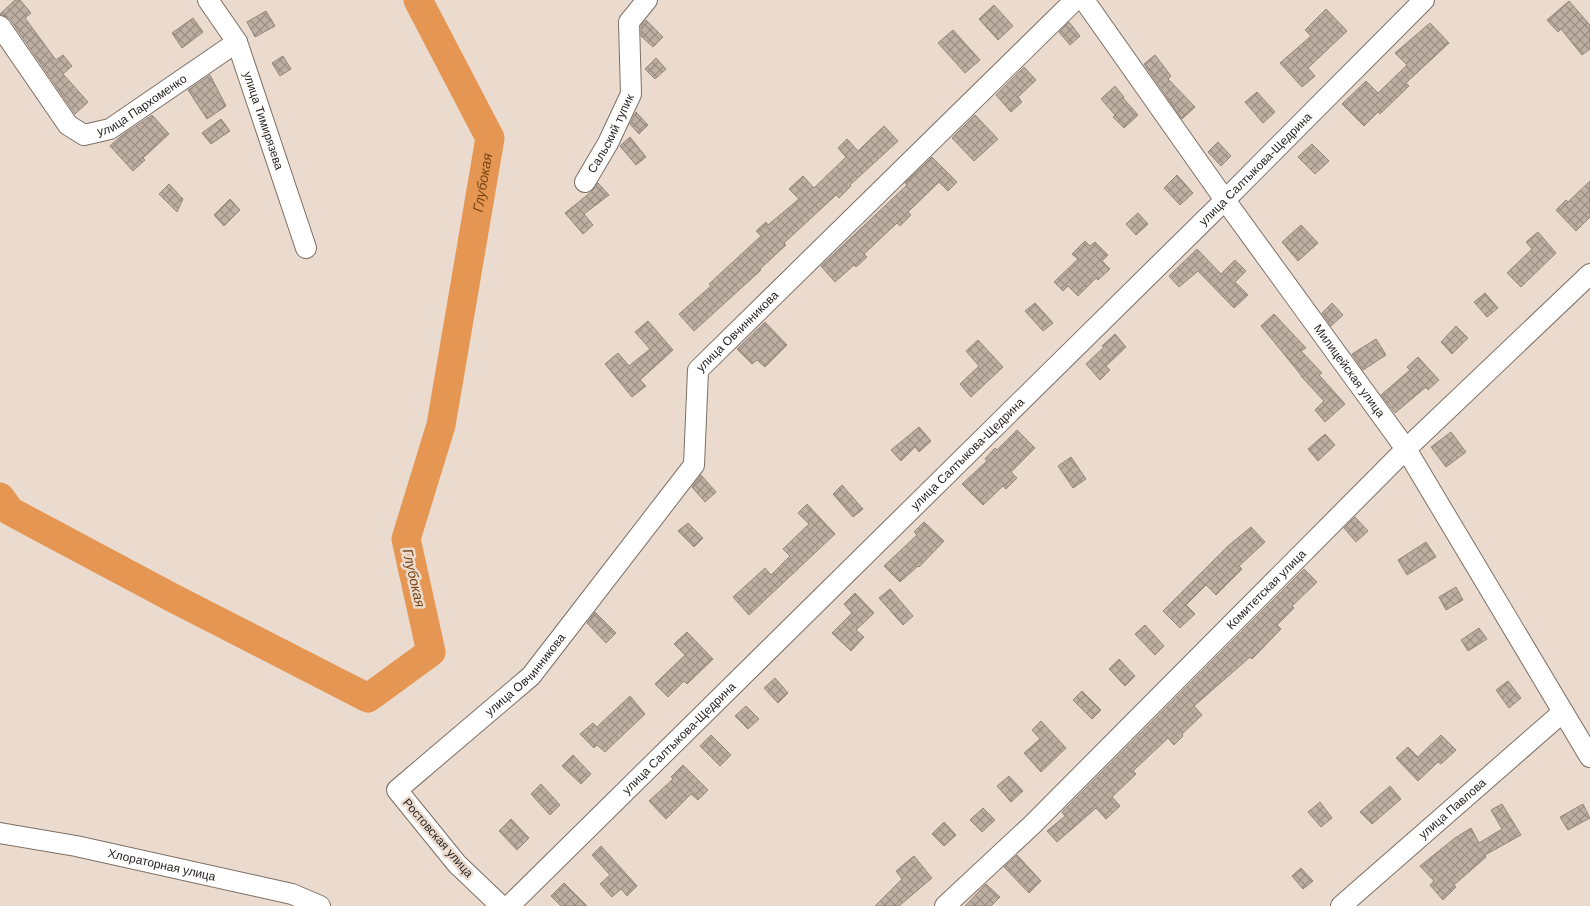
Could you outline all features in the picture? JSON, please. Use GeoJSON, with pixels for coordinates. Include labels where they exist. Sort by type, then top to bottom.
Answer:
{"type":"FeatureCollection","features":[{"type":"Feature","properties":{"kind":"street","name":"улица Тимирязева"},"geometry":{"type":"LineString","coordinates":[[208,0],[237,42],[306,248]]}},
{"type":"Feature","properties":{"kind":"street","name":"Сальский тупик"},"geometry":{"type":"LineString","coordinates":[[585,182],[608,143],[631,94],[629,22],[648,0]]}},
{"type":"Feature","properties":{"kind":"street","name":"улица Овчинникова"},"geometry":{"type":"LineString","coordinates":[[397,790],[531,676],[694,465],[698,370],[1075,0]]}},
{"type":"Feature","properties":{"kind":"street","name":"Милицейская улица"},"geometry":{"type":"LineString","coordinates":[[1084,0],[1225,200],[1406,449],[1590,758]]}},
{"type":"Feature","properties":{"kind":"street","name":"улица Салтыкова-Щедрина"},"geometry":{"type":"LineString","coordinates":[[509,906],[1225,200],[1424,0]]}},
{"type":"Feature","properties":{"kind":"street","name":"улица Пархоменко"},"geometry":{"type":"LineString","coordinates":[[0,26],[68,125],[84,135],[110,129],[237,42]]}},
{"type":"Feature","properties":{"kind":"street","name":"Комитетская улица"},"geometry":{"type":"LineString","coordinates":[[945,906],[1032,825],[1406,449],[1590,274]]}},
{"type":"Feature","properties":{"kind":"street","name":"улица Павлова"},"geometry":{"type":"LineString","coordinates":[[1341,906],[1564,712]]}},
{"type":"Feature","properties":{"kind":"street","name":"Ростовская улица"},"geometry":{"type":"LineString","coordinates":[[397,790],[458,864],[501,906]]}},
{"type":"Feature","properties":{"kind":"street","name":"Хлораторная улица"},"geometry":{"type":"LineString","coordinates":[[0,833],[76,846],[292,894],[320,906]]}},
{"type":"Feature","properties":{"kind":"building"},"geometry":{"type":"Polygon","coordinates":[[[15,0],[20,0],[31,13],[25,18],[56,60],[63,55],[72,66],[63,74],[88,102],[75,114],[10,19],[0,14],[15,0]]]}},
{"type":"Feature","properties":{"kind":"building"},"geometry":{"type":"Polygon","coordinates":[[[1569,1],[1590,25],[1590,49],[1582,55],[1561,29],[1558,32],[1547,20],[1569,1]]]}},
{"type":"Feature","properties":{"kind":"building"},"geometry":{"type":"Polygon","coordinates":[[[994,5],[1013,26],[998,40],[979,19],[994,5]]]}},
{"type":"Feature","properties":{"kind":"building"},"geometry":{"type":"Polygon","coordinates":[[[1326,9],[1347,31],[1308,68],[1315,76],[1302,87],[1280,63],[1311,36],[1305,30],[1326,9]]]}},
{"type":"Feature","properties":{"kind":"building"},"geometry":{"type":"Polygon","coordinates":[[[266,11],[275,26],[255,37],[247,22],[266,11]]]}},
{"type":"Feature","properties":{"kind":"building"},"geometry":{"type":"Polygon","coordinates":[[[193,18],[203,32],[182,48],[172,33],[193,18]]]}},
{"type":"Feature","properties":{"kind":"building"},"geometry":{"type":"Polygon","coordinates":[[[646,20],[663,37],[653,47],[641,36],[641,26],[646,20]]]}},
{"type":"Feature","properties":{"kind":"building"},"geometry":{"type":"Polygon","coordinates":[[[1069,22],[1080,36],[1070,45],[1059,32],[1069,22]]]}},
{"type":"Feature","properties":{"kind":"building"},"geometry":{"type":"Polygon","coordinates":[[[1430,23],[1449,43],[1406,83],[1409,86],[1380,114],[1378,112],[1364,126],[1342,104],[1366,81],[1378,93],[1407,65],[1395,53],[1430,23]]]}},
{"type":"Feature","properties":{"kind":"building"},"geometry":{"type":"Polygon","coordinates":[[[953,30],[980,60],[965,73],[938,43],[953,30]]]}},
{"type":"Feature","properties":{"kind":"building"},"geometry":{"type":"Polygon","coordinates":[[[1155,55],[1171,76],[1168,79],[1195,107],[1182,119],[1144,64],[1155,55]]]}},
{"type":"Feature","properties":{"kind":"building"},"geometry":{"type":"Polygon","coordinates":[[[283,56],[291,69],[280,76],[272,63],[283,56]]]}},
{"type":"Feature","properties":{"kind":"building"},"geometry":{"type":"Polygon","coordinates":[[[656,58],[666,69],[655,79],[645,69],[656,58]]]}},
{"type":"Feature","properties":{"kind":"building"},"geometry":{"type":"Polygon","coordinates":[[[1024,67],[1036,80],[1018,97],[1022,102],[1011,112],[996,95],[1024,67]]]}},
{"type":"Feature","properties":{"kind":"building"},"geometry":{"type":"Polygon","coordinates":[[[210,75],[226,106],[207,119],[188,90],[210,75]]]}},
{"type":"Feature","properties":{"kind":"building"},"geometry":{"type":"Polygon","coordinates":[[[1115,86],[1138,115],[1124,128],[1113,117],[1115,115],[1101,99],[1115,86]]]}},
{"type":"Feature","properties":{"kind":"building"},"geometry":{"type":"Polygon","coordinates":[[[1257,92],[1275,112],[1263,123],[1245,102],[1257,92]]]}},
{"type":"Feature","properties":{"kind":"building"},"geometry":{"type":"Polygon","coordinates":[[[636,112],[648,125],[639,134],[630,124],[636,112]]]}},
{"type":"Feature","properties":{"kind":"building"},"geometry":{"type":"Polygon","coordinates":[[[152,115],[169,134],[143,158],[145,160],[133,171],[110,146],[121,136],[152,115]]]}},
{"type":"Feature","properties":{"kind":"building"},"geometry":{"type":"Polygon","coordinates":[[[975,115],[998,139],[974,161],[952,138],[975,115]]]}},
{"type":"Feature","properties":{"kind":"building"},"geometry":{"type":"Polygon","coordinates":[[[221,119],[230,131],[211,144],[202,133],[221,119]]]}},
{"type":"Feature","properties":{"kind":"building"},"geometry":{"type":"Polygon","coordinates":[[[884,126],[898,141],[850,185],[839,198],[836,195],[784,243],[786,245],[761,270],[694,331],[679,314],[711,286],[709,284],[761,236],[756,231],[766,222],[768,225],[799,199],[789,189],[803,176],[814,188],[846,157],[838,148],[847,139],[858,151],[884,126]]]}},
{"type":"Feature","properties":{"kind":"building"},"geometry":{"type":"Polygon","coordinates":[[[630,137],[646,157],[636,165],[620,146],[630,137]]]}},
{"type":"Feature","properties":{"kind":"building"},"geometry":{"type":"Polygon","coordinates":[[[1218,142],[1231,156],[1221,166],[1208,152],[1218,142]]]}},
{"type":"Feature","properties":{"kind":"building"},"geometry":{"type":"Polygon","coordinates":[[[1312,144],[1329,161],[1315,174],[1298,157],[1312,144]]]}},
{"type":"Feature","properties":{"kind":"building"},"geometry":{"type":"Polygon","coordinates":[[[932,157],[957,182],[948,191],[939,182],[908,212],[911,215],[900,226],[897,223],[864,254],[867,257],[856,267],[854,265],[835,282],[821,266],[907,185],[905,183],[932,157]]]}},
{"type":"Feature","properties":{"kind":"building"},"geometry":{"type":"Polygon","coordinates":[[[1177,175],[1193,193],[1180,205],[1164,188],[1177,175]]]}},
{"type":"Feature","properties":{"kind":"building"},"geometry":{"type":"Polygon","coordinates":[[[1590,181],[1590,217],[1576,231],[1556,210],[1566,200],[1568,202],[1590,181]]]}},
{"type":"Feature","properties":{"kind":"building"},"geometry":{"type":"Polygon","coordinates":[[[598,183],[609,195],[584,214],[593,225],[583,234],[565,213],[591,192],[598,183]]]}},
{"type":"Feature","properties":{"kind":"building"},"geometry":{"type":"Polygon","coordinates":[[[169,184],[183,199],[177,212],[159,194],[169,184]]]}},
{"type":"Feature","properties":{"kind":"building"},"geometry":{"type":"Polygon","coordinates":[[[230,199],[240,210],[224,226],[214,215],[230,199]]]}},
{"type":"Feature","properties":{"kind":"building"},"geometry":{"type":"Polygon","coordinates":[[[1138,213],[1148,224],[1136,235],[1126,224],[1138,213]]]}},
{"type":"Feature","properties":{"kind":"building"},"geometry":{"type":"Polygon","coordinates":[[[1301,225],[1318,243],[1298,261],[1282,242],[1301,225]]]}},
{"type":"Feature","properties":{"kind":"building"},"geometry":{"type":"Polygon","coordinates":[[[1538,232],[1556,253],[1521,287],[1507,273],[1532,249],[1526,242],[1538,232]]]}},
{"type":"Feature","properties":{"kind":"building"},"geometry":{"type":"Polygon","coordinates":[[[1085,241],[1090,246],[1095,242],[1108,255],[1102,261],[1110,269],[1098,280],[1096,278],[1078,296],[1068,286],[1063,291],[1054,282],[1078,259],[1072,254],[1085,241]]]}},
{"type":"Feature","properties":{"kind":"building"},"geometry":{"type":"Polygon","coordinates":[[[1197,249],[1221,274],[1235,260],[1246,271],[1235,282],[1248,295],[1234,308],[1198,271],[1179,287],[1169,276],[1197,249]]]}},
{"type":"Feature","properties":{"kind":"building"},"geometry":{"type":"Polygon","coordinates":[[[1485,293],[1498,308],[1487,317],[1474,302],[1485,293]]]}},
{"type":"Feature","properties":{"kind":"building"},"geometry":{"type":"Polygon","coordinates":[[[1035,303],[1053,323],[1043,331],[1025,311],[1035,303]]]}},
{"type":"Feature","properties":{"kind":"building"},"geometry":{"type":"Polygon","coordinates":[[[1332,303],[1343,315],[1331,326],[1322,313],[1332,303]]]}},
{"type":"Feature","properties":{"kind":"building"},"geometry":{"type":"Polygon","coordinates":[[[1274,314],[1306,348],[1301,351],[1322,373],[1319,375],[1345,404],[1325,422],[1315,410],[1324,401],[1301,376],[1261,326],[1274,314]]]}},
{"type":"Feature","properties":{"kind":"building"},"geometry":{"type":"Polygon","coordinates":[[[648,321],[673,350],[640,380],[646,386],[632,397],[605,364],[618,353],[629,366],[650,349],[635,332],[648,321]]]}},
{"type":"Feature","properties":{"kind":"building"},"geometry":{"type":"Polygon","coordinates":[[[765,322],[787,345],[765,367],[757,360],[752,364],[737,349],[765,322]]]}},
{"type":"Feature","properties":{"kind":"building"},"geometry":{"type":"Polygon","coordinates":[[[1456,326],[1468,338],[1452,354],[1441,342],[1456,326]]]}},
{"type":"Feature","properties":{"kind":"building"},"geometry":{"type":"Polygon","coordinates":[[[1115,334],[1126,347],[1106,366],[1110,370],[1100,380],[1086,364],[1115,334]]]}},
{"type":"Feature","properties":{"kind":"building"},"geometry":{"type":"Polygon","coordinates":[[[1376,339],[1386,355],[1363,370],[1352,354],[1376,339]]]}},
{"type":"Feature","properties":{"kind":"building"},"geometry":{"type":"Polygon","coordinates":[[[978,340],[1003,367],[971,397],[960,384],[979,366],[966,351],[978,340]]]}},
{"type":"Feature","properties":{"kind":"building"},"geometry":{"type":"Polygon","coordinates":[[[1418,357],[1439,380],[1428,390],[1426,387],[1395,413],[1381,395],[1410,370],[1407,367],[1418,357]]]}},
{"type":"Feature","properties":{"kind":"building"},"geometry":{"type":"Polygon","coordinates":[[[919,427],[931,441],[919,452],[915,447],[901,461],[891,450],[919,427]]]}},
{"type":"Feature","properties":{"kind":"building"},"geometry":{"type":"Polygon","coordinates":[[[1017,430],[1035,448],[1011,472],[1017,478],[1006,489],[1003,486],[983,505],[962,484],[987,461],[985,459],[995,448],[997,450],[1017,430]]]}},
{"type":"Feature","properties":{"kind":"building"},"geometry":{"type":"Polygon","coordinates":[[[1451,432],[1466,452],[1446,467],[1431,447],[1451,432]]]}},
{"type":"Feature","properties":{"kind":"building"},"geometry":{"type":"Polygon","coordinates":[[[1325,434],[1335,445],[1318,461],[1308,449],[1325,434]]]}},
{"type":"Feature","properties":{"kind":"building"},"geometry":{"type":"Polygon","coordinates":[[[1071,457],[1086,479],[1073,488],[1058,466],[1071,457]]]}},
{"type":"Feature","properties":{"kind":"building"},"geometry":{"type":"Polygon","coordinates":[[[701,475],[716,492],[705,502],[692,487],[701,475]]]}},
{"type":"Feature","properties":{"kind":"building"},"geometry":{"type":"Polygon","coordinates":[[[842,485],[863,509],[853,517],[833,494],[842,485]]]}},
{"type":"Feature","properties":{"kind":"building"},"geometry":{"type":"Polygon","coordinates":[[[807,504],[835,534],[749,615],[733,597],[765,568],[771,575],[790,556],[783,549],[809,524],[798,513],[807,504]]]}},
{"type":"Feature","properties":{"kind":"building"},"geometry":{"type":"Polygon","coordinates":[[[1355,517],[1368,531],[1356,542],[1344,528],[1355,517]]]}},
{"type":"Feature","properties":{"kind":"building"},"geometry":{"type":"Polygon","coordinates":[[[924,522],[944,541],[919,567],[900,582],[884,566],[917,535],[914,532],[924,522]]]}},
{"type":"Feature","properties":{"kind":"building"},"geometry":{"type":"Polygon","coordinates":[[[688,523],[703,538],[694,547],[678,531],[688,523]]]}},
{"type":"Feature","properties":{"kind":"building"},"geometry":{"type":"Polygon","coordinates":[[[1251,527],[1265,542],[1239,566],[1242,569],[1216,595],[1206,585],[1186,605],[1195,614],[1180,628],[1163,611],[1228,546],[1251,527]]]}},
{"type":"Feature","properties":{"kind":"building"},"geometry":{"type":"Polygon","coordinates":[[[1426,542],[1436,557],[1407,575],[1398,560],[1426,542]]]}},
{"type":"Feature","properties":{"kind":"building"},"geometry":{"type":"Polygon","coordinates":[[[1304,569],[1317,582],[1292,606],[1294,608],[1277,625],[1281,629],[1252,659],[1250,657],[1194,706],[1202,715],[1182,734],[1183,736],[1174,745],[1168,738],[1133,771],[1136,774],[1112,797],[1120,806],[1106,819],[1096,808],[1057,842],[1047,831],[1065,816],[1062,812],[1304,569]]]}},
{"type":"Feature","properties":{"kind":"building"},"geometry":{"type":"Polygon","coordinates":[[[1456,587],[1463,600],[1446,610],[1439,597],[1456,587]]]}},
{"type":"Feature","properties":{"kind":"building"},"geometry":{"type":"Polygon","coordinates":[[[890,589],[913,616],[903,625],[879,598],[890,589]]]}},
{"type":"Feature","properties":{"kind":"building"},"geometry":{"type":"Polygon","coordinates":[[[855,593],[874,613],[856,630],[864,637],[851,651],[832,633],[852,613],[844,604],[855,593]]]}},
{"type":"Feature","properties":{"kind":"building"},"geometry":{"type":"Polygon","coordinates":[[[595,612],[616,633],[606,643],[587,623],[595,612]]]}},
{"type":"Feature","properties":{"kind":"building"},"geometry":{"type":"Polygon","coordinates":[[[1145,625],[1164,646],[1155,655],[1135,634],[1145,625]]]}},
{"type":"Feature","properties":{"kind":"building"},"geometry":{"type":"Polygon","coordinates":[[[1479,628],[1487,639],[1468,651],[1461,640],[1479,628]]]}},
{"type":"Feature","properties":{"kind":"building"},"geometry":{"type":"Polygon","coordinates":[[[687,632],[713,659],[687,684],[684,681],[668,697],[655,684],[685,655],[674,644],[687,632]]]}},
{"type":"Feature","properties":{"kind":"building"},"geometry":{"type":"Polygon","coordinates":[[[1119,659],[1135,676],[1125,686],[1109,669],[1119,659]]]}},
{"type":"Feature","properties":{"kind":"building"},"geometry":{"type":"Polygon","coordinates":[[[775,678],[788,693],[778,703],[764,688],[775,678]]]}},
{"type":"Feature","properties":{"kind":"building"},"geometry":{"type":"Polygon","coordinates":[[[1508,681],[1521,698],[1509,708],[1496,690],[1508,681]]]}},
{"type":"Feature","properties":{"kind":"building"},"geometry":{"type":"Polygon","coordinates":[[[1082,691],[1101,710],[1092,719],[1073,700],[1082,691]]]}},
{"type":"Feature","properties":{"kind":"building"},"geometry":{"type":"Polygon","coordinates":[[[630,696],[645,714],[605,752],[597,745],[594,748],[580,734],[593,723],[597,727],[630,696]]]}},
{"type":"Feature","properties":{"kind":"building"},"geometry":{"type":"Polygon","coordinates":[[[746,706],[759,719],[748,729],[735,716],[746,706]]]}},
{"type":"Feature","properties":{"kind":"building"},"geometry":{"type":"Polygon","coordinates":[[[1041,721],[1066,748],[1041,772],[1024,753],[1040,739],[1032,730],[1041,721]]]}},
{"type":"Feature","properties":{"kind":"building"},"geometry":{"type":"Polygon","coordinates":[[[711,735],[731,755],[720,766],[700,746],[711,735]]]}},
{"type":"Feature","properties":{"kind":"building"},"geometry":{"type":"Polygon","coordinates":[[[1441,735],[1456,750],[1441,764],[1438,762],[1418,781],[1396,758],[1408,747],[1418,757],[1441,735]]]}},
{"type":"Feature","properties":{"kind":"building"},"geometry":{"type":"Polygon","coordinates":[[[573,755],[591,774],[581,784],[562,766],[573,755]]]}},
{"type":"Feature","properties":{"kind":"building"},"geometry":{"type":"Polygon","coordinates":[[[683,765],[708,790],[698,800],[691,794],[666,819],[649,801],[673,779],[671,777],[683,765]]]}},
{"type":"Feature","properties":{"kind":"building"},"geometry":{"type":"Polygon","coordinates":[[[1009,776],[1023,791],[1011,802],[997,786],[1009,776]]]}},
{"type":"Feature","properties":{"kind":"building"},"geometry":{"type":"Polygon","coordinates":[[[541,784],[560,805],[550,815],[531,794],[541,784]]]}},
{"type":"Feature","properties":{"kind":"building"},"geometry":{"type":"Polygon","coordinates":[[[1390,786],[1401,799],[1372,824],[1360,812],[1390,786]]]}},
{"type":"Feature","properties":{"kind":"building"},"geometry":{"type":"Polygon","coordinates":[[[1320,802],[1332,818],[1321,827],[1308,812],[1320,802]]]}},
{"type":"Feature","properties":{"kind":"building"},"geometry":{"type":"Polygon","coordinates":[[[1502,804],[1521,835],[1485,855],[1486,857],[1454,885],[1456,887],[1443,900],[1430,885],[1434,881],[1420,866],[1455,838],[1471,828],[1479,843],[1502,829],[1491,810],[1502,804]]]}},
{"type":"Feature","properties":{"kind":"building"},"geometry":{"type":"Polygon","coordinates":[[[1583,804],[1590,818],[1568,830],[1560,817],[1583,804]]]}},
{"type":"Feature","properties":{"kind":"building"},"geometry":{"type":"Polygon","coordinates":[[[983,808],[995,820],[982,832],[970,820],[983,808]]]}},
{"type":"Feature","properties":{"kind":"building"},"geometry":{"type":"Polygon","coordinates":[[[511,819],[529,838],[517,850],[499,831],[511,819]]]}},
{"type":"Feature","properties":{"kind":"building"},"geometry":{"type":"Polygon","coordinates":[[[944,822],[956,835],[944,846],[932,834],[944,822]]]}},
{"type":"Feature","properties":{"kind":"building"},"geometry":{"type":"Polygon","coordinates":[[[601,846],[637,886],[627,896],[621,889],[612,897],[600,884],[610,875],[592,855],[601,846]]]}},
{"type":"Feature","properties":{"kind":"building"},"geometry":{"type":"Polygon","coordinates":[[[1017,855],[1041,881],[1029,893],[1004,867],[1017,855]]]}},
{"type":"Feature","properties":{"kind":"building"},"geometry":{"type":"Polygon","coordinates":[[[914,856],[932,878],[899,906],[875,906],[902,879],[896,871],[914,856]]]}},
{"type":"Feature","properties":{"kind":"building"},"geometry":{"type":"Polygon","coordinates":[[[1301,868],[1313,881],[1303,889],[1292,876],[1301,868]]]}},
{"type":"Feature","properties":{"kind":"building"},"geometry":{"type":"Polygon","coordinates":[[[564,883],[587,906],[561,906],[551,896],[564,883]]]}},
{"type":"Feature","properties":{"kind":"building"},"geometry":{"type":"Polygon","coordinates":[[[986,884],[1000,897],[991,906],[965,906],[986,884]]]}},
{"type":"Feature","properties":{"kind":"waterway","name":"Глубокая"},"geometry":{"type":"LineString","coordinates":[[0,497],[10,511],[171,597],[368,698],[431,652],[406,539],[441,425],[490,138],[418,0]]}}]}
